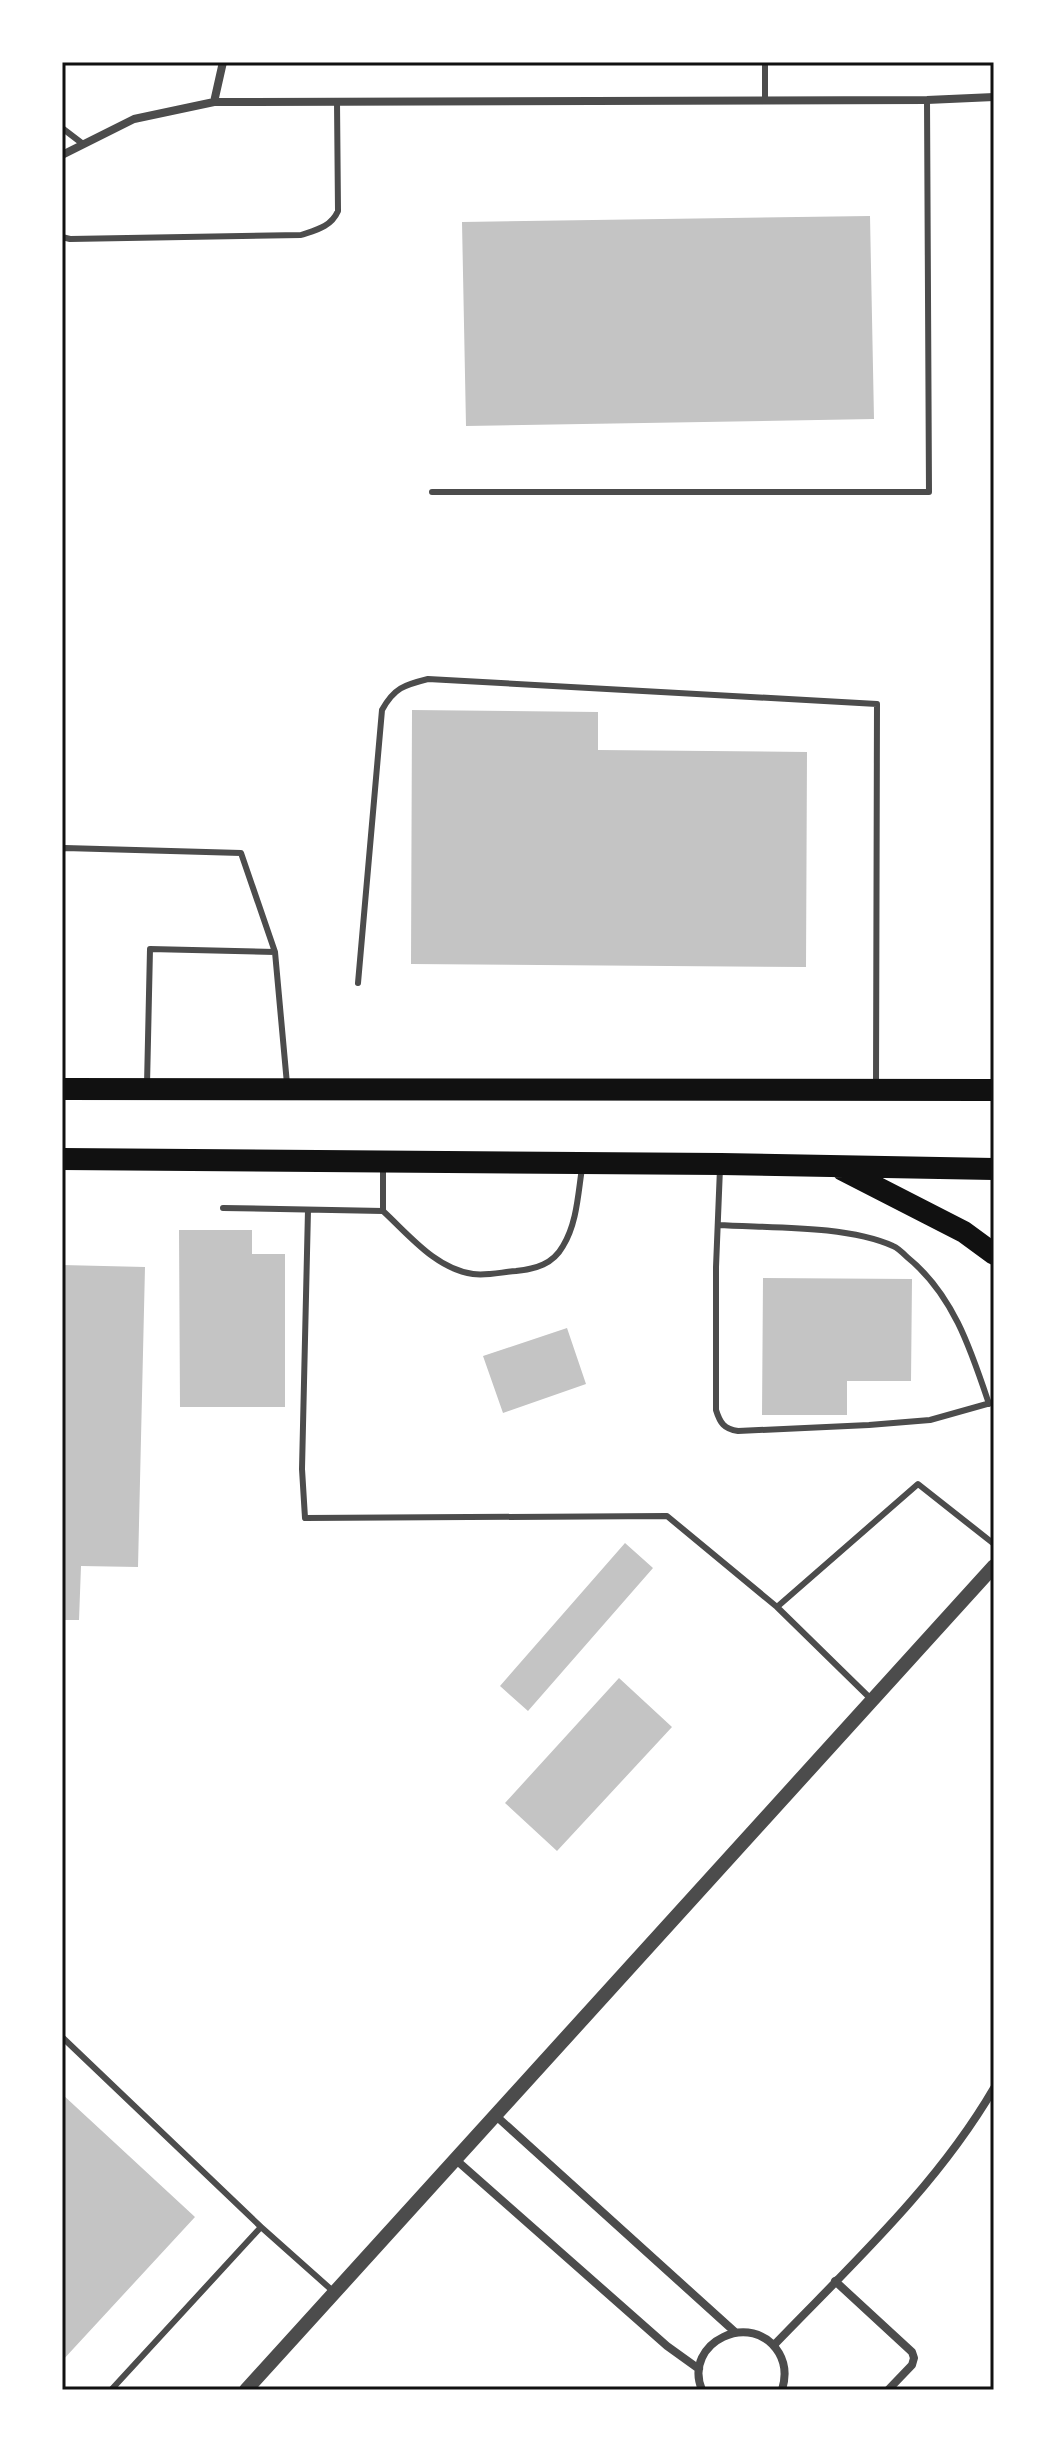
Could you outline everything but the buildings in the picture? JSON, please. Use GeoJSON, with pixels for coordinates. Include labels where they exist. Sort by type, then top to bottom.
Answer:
{"type":"FeatureCollection","features":[{"type":"Feature","properties":{"kind":"highway"},"geometry":{"type":"LineString","coordinates":[[62,1089],[994,1090]]}},
{"type":"Feature","properties":{"kind":"highway"},"geometry":{"type":"LineString","coordinates":[[62,1159],[994,1169]]}},
{"type":"Feature","properties":{"kind":"highway"},"geometry":{"type":"LineString","coordinates":[[834,1166],[964,1232],[994,1254]]}},
{"type":"Feature","properties":{"kind":"street"},"geometry":{"type":"LineString","coordinates":[[214,102],[223,62]]}},
{"type":"Feature","properties":{"kind":"street"},"geometry":{"type":"LineString","coordinates":[[62,155],[134,119],[214,102],[927,100],[994,97]]}},
{"type":"Feature","properties":{"kind":"street"},"geometry":{"type":"LineString","coordinates":[[246,2390],[994,1566]]}},
{"type":"Feature","properties":{"kind":"street"},"geometry":{"type":"LineString","coordinates":[[774,2345],[915,2195],[975,2121],[994,2088]]}},
{"type":"Feature","properties":{"kind":"street"},"geometry":{"type":"LineString","coordinates":[[495,2115],[735,2332]]}},
{"type":"Feature","properties":{"kind":"street"},"geometry":{"type":"LineString","coordinates":[[455,2158],[667,2346],[699,2369]]}},
{"type":"Feature","properties":{"kind":"street"},"geometry":{"type":"LineString","coordinates":[[835,2281],[912,2352],[912,2365],[888,2390]]}},
{"type":"Feature","properties":{"kind":"street"},"geometry":{"type":"LineString","coordinates":[[702,2390],[699,2369],[703,2356],[711,2344],[735,2332],[750,2332],[774,2345],[782,2358],[785,2372],[782,2390]]}},
{"type":"Feature","properties":{"kind":"lane"},"geometry":{"type":"LineString","coordinates":[[765,62],[765,101]]}},
{"type":"Feature","properties":{"kind":"lane"},"geometry":{"type":"LineString","coordinates":[[432,492],[929,492],[927,100]]}},
{"type":"Feature","properties":{"kind":"lane"},"geometry":{"type":"LineString","coordinates":[[62,237],[301,235],[321,228],[335,219],[338,211],[337,102]]}},
{"type":"Feature","properties":{"kind":"lane"},"geometry":{"type":"LineString","coordinates":[[62,128],[83,144]]}},
{"type":"Feature","properties":{"kind":"lane"},"geometry":{"type":"LineString","coordinates":[[358,983],[382,710],[389,696],[403,686],[428,679],[877,704],[876,1090]]}},
{"type":"Feature","properties":{"kind":"lane"},"geometry":{"type":"LineString","coordinates":[[62,850],[241,853],[275,952],[287,1089]]}},
{"type":"Feature","properties":{"kind":"lane"},"geometry":{"type":"LineString","coordinates":[[147,1089],[150,949],[275,952]]}},
{"type":"Feature","properties":{"kind":"lane"},"geometry":{"type":"LineString","coordinates":[[383,1161],[383,1211]]}},
{"type":"Feature","properties":{"kind":"lane"},"geometry":{"type":"LineString","coordinates":[[223,1208],[383,1211],[427,1253],[460,1270],[484,1274],[535,1269],[549,1263],[565,1243],[574,1221],[583,1163]]}},
{"type":"Feature","properties":{"kind":"lane"},"geometry":{"type":"LineString","coordinates":[[718,1225],[833,1232],[895,1247],[931,1280],[960,1324],[992,1403],[930,1420],[869,1425],[728,1429],[720,1422],[716,1410],[718,1225],[721,1164]]}},
{"type":"Feature","properties":{"kind":"lane"},"geometry":{"type":"LineString","coordinates":[[308,1210],[302,1469],[305,1518],[667,1516],[777,1607],[873,1701]]}},
{"type":"Feature","properties":{"kind":"lane"},"geometry":{"type":"LineString","coordinates":[[777,1607],[918,1484],[994,1544]]}},
{"type":"Feature","properties":{"kind":"lane"},"geometry":{"type":"LineString","coordinates":[[62,2037],[261,2227],[334,2292]]}},
{"type":"Feature","properties":{"kind":"lane"},"geometry":{"type":"LineString","coordinates":[[111,2390],[261,2227]]}}]}
